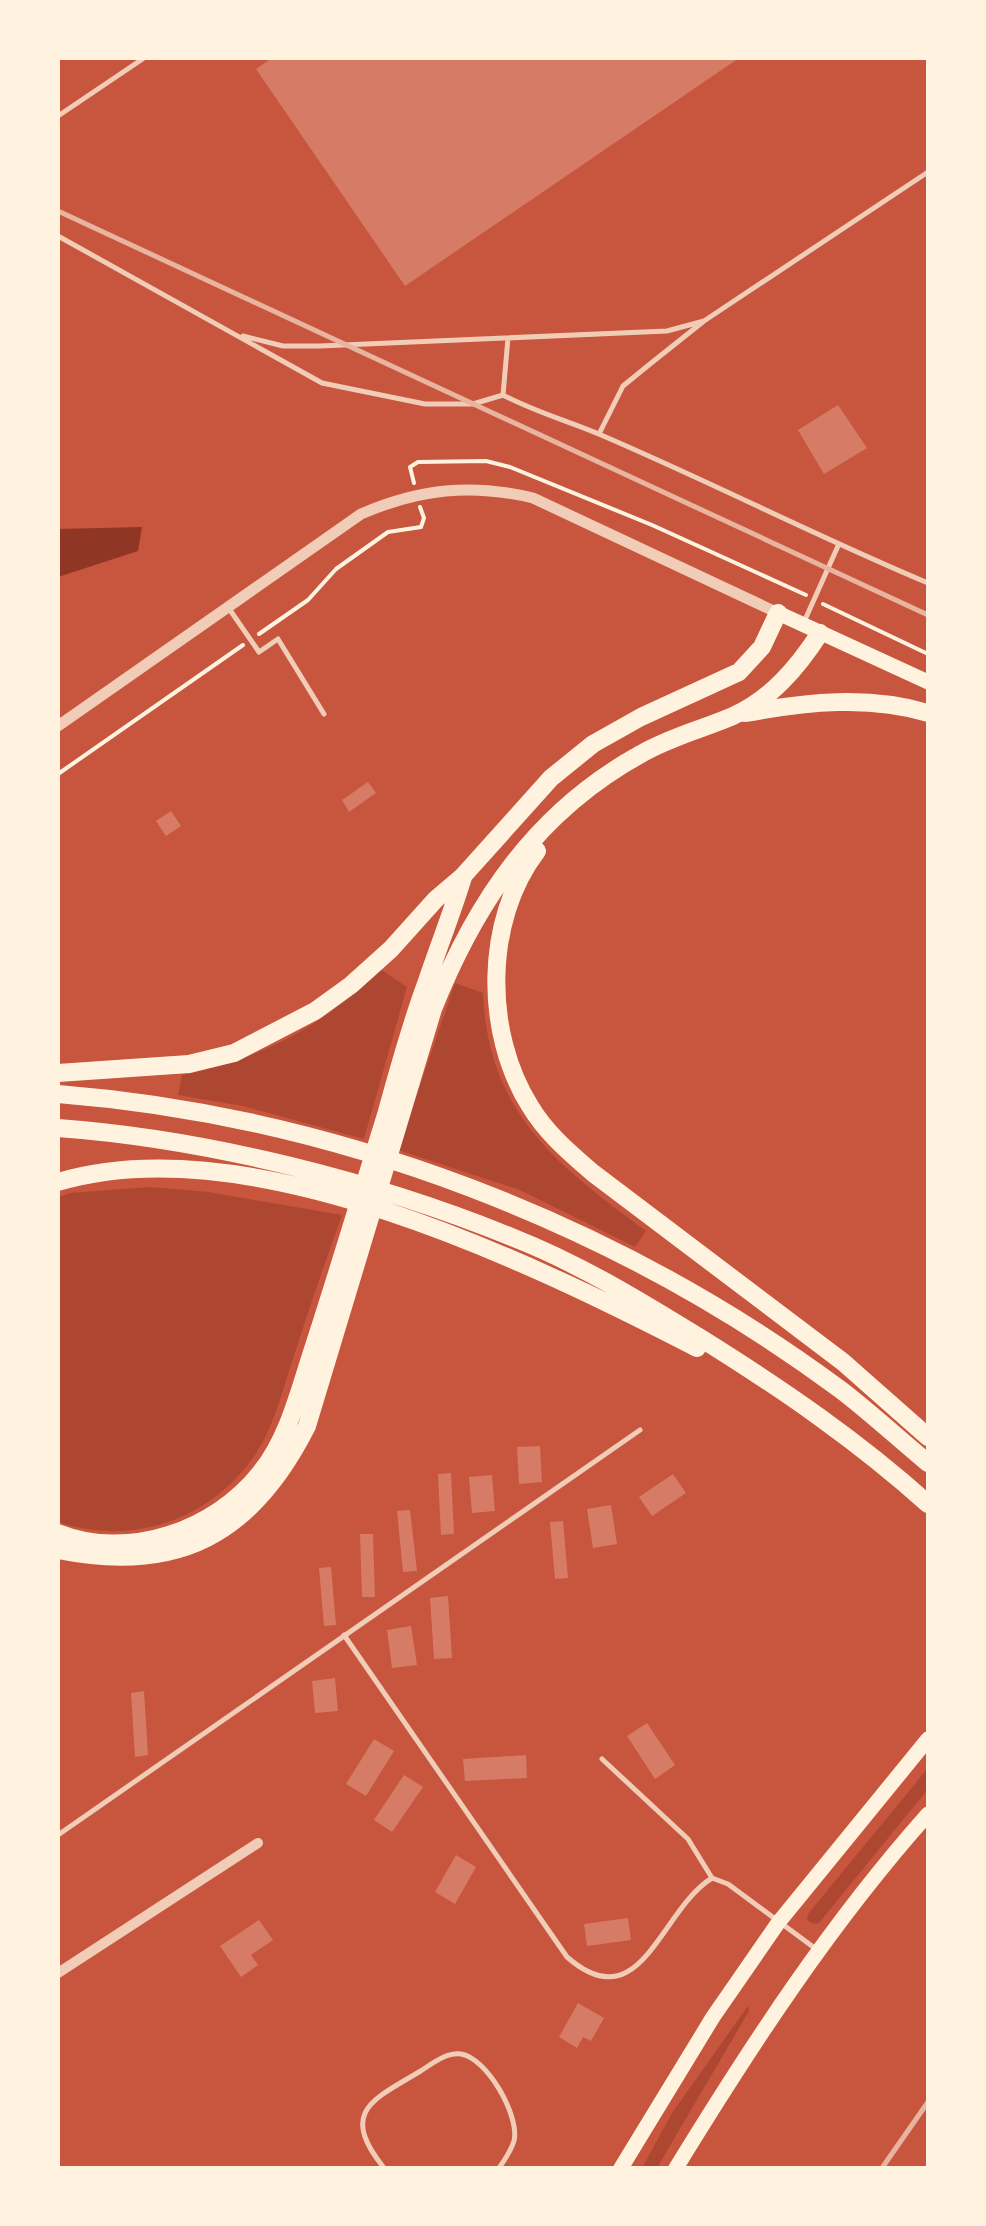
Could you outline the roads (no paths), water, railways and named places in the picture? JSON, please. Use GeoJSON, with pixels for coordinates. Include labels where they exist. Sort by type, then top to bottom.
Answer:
{"type":"FeatureCollection","features":[{"type":"Feature","properties":{"kind":"highway"},"geometry":{"type":"LineString","coordinates":[[58,1073],[189,1064],[234,1052],[315,1011],[351,985],[463,876],[551,778],[593,744],[641,716],[739,672],[762,647],[778,613]]}},
{"type":"Feature","properties":{"kind":"highway"},"geometry":{"type":"LineString","coordinates":[[736,715],[796,670],[812,629]]}},
{"type":"Feature","properties":{"kind":"highway"},"geometry":{"type":"LineString","coordinates":[[395,1113],[456,952],[484,901],[514,860],[582,791],[642,752],[736,715],[792,704],[836,702],[928,713]]}},
{"type":"Feature","properties":{"kind":"highway"},"geometry":{"type":"LineString","coordinates":[[582,791],[524,868],[497,954],[496,995],[510,1068],[530,1107],[558,1142],[593,1173],[843,1362],[928,1437]]}},
{"type":"Feature","properties":{"kind":"highway"},"geometry":{"type":"LineString","coordinates":[[58,1550],[109,1558],[169,1553],[203,1541],[236,1520],[266,1493],[287,1466],[307,1426],[353,1250],[463,876]]}},
{"type":"Feature","properties":{"kind":"highway"},"geometry":{"type":"LineString","coordinates":[[58,1094],[216,1116],[303,1136],[418,1169],[529,1212],[633,1261],[744,1324],[841,1390],[928,1462]]}},
{"type":"Feature","properties":{"kind":"highway"},"geometry":{"type":"LineString","coordinates":[[58,1128],[129,1133],[263,1158],[399,1198],[515,1238],[630,1294],[780,1387],[877,1458],[928,1504]]}},
{"type":"Feature","properties":{"kind":"highway"},"geometry":{"type":"LineString","coordinates":[[58,1182],[102,1172],[199,1171],[272,1181],[382,1210],[468,1239],[586,1291],[780,1387]]}},
{"type":"Feature","properties":{"kind":"highway"},"geometry":{"type":"LineString","coordinates":[[58,1533],[100,1544],[138,1542],[206,1520],[238,1496],[262,1470],[279,1440],[353,1250]]}},
{"type":"Feature","properties":{"kind":"main road"},"geometry":{"type":"LineString","coordinates":[[778,613],[928,682]]}},
{"type":"Feature","properties":{"kind":"main road"},"geometry":{"type":"LineString","coordinates":[[621,2168],[713,2017],[778,1923],[928,1739]]}},
{"type":"Feature","properties":{"kind":"main road"},"geometry":{"type":"LineString","coordinates":[[676,2168],[754,2041],[818,1950],[928,1814]]}},
{"type":"Feature","properties":{"kind":"street"},"geometry":{"type":"LineString","coordinates":[[58,726],[361,514],[394,500],[444,488],[518,494],[559,508],[778,613]]}},
{"type":"Feature","properties":{"kind":"street"},"geometry":{"type":"LineString","coordinates":[[58,1974],[258,1843]]}},
{"type":"Feature","properties":{"kind":"lane"},"geometry":{"type":"LineString","coordinates":[[58,116],[144,58]]}},
{"type":"Feature","properties":{"kind":"lane"},"geometry":{"type":"LineString","coordinates":[[599,434],[624,386],[704,321],[928,172]]}},
{"type":"Feature","properties":{"kind":"lane"},"geometry":{"type":"LineString","coordinates":[[58,236],[322,383],[425,404],[472,404],[502,395],[533,411],[599,434],[838,546],[928,583]]}},
{"type":"Feature","properties":{"kind":"lane"},"geometry":{"type":"LineString","coordinates":[[236,334],[284,346],[667,331],[704,321]]}},
{"type":"Feature","properties":{"kind":"lane"},"geometry":{"type":"LineString","coordinates":[[502,395],[508,338]]}},
{"type":"Feature","properties":{"kind":"lane"},"geometry":{"type":"LineString","coordinates":[[812,629],[838,546]]}},
{"type":"Feature","properties":{"kind":"lane"},"geometry":{"type":"LineString","coordinates":[[229,608],[258,652],[278,640],[324,714]]}},
{"type":"Feature","properties":{"kind":"lane"},"geometry":{"type":"LineString","coordinates":[[58,1835],[640,1430]]}},
{"type":"Feature","properties":{"kind":"lane"},"geometry":{"type":"LineString","coordinates":[[344,1635],[566,1957],[587,1975],[606,1979],[623,1974],[644,1959],[696,1888],[712,1878]]}},
{"type":"Feature","properties":{"kind":"lane"},"geometry":{"type":"LineString","coordinates":[[602,1760],[688,1839],[712,1878],[728,1884],[818,1950]]}},
{"type":"Feature","properties":{"kind":"lane"},"geometry":{"type":"LineString","coordinates":[[384,2168],[369,2150],[362,2132],[363,2116],[372,2100],[449,2054],[465,2054],[482,2064],[514,2121],[514,2141],[498,2168]]}},
{"type":"Feature","properties":{"kind":"railway"},"geometry":{"type":"LineString","coordinates":[[58,211],[928,615]]}},
{"type":"Feature","properties":{"kind":"railway"},"geometry":{"type":"LineString","coordinates":[[882,2168],[928,2102]]}}]}
